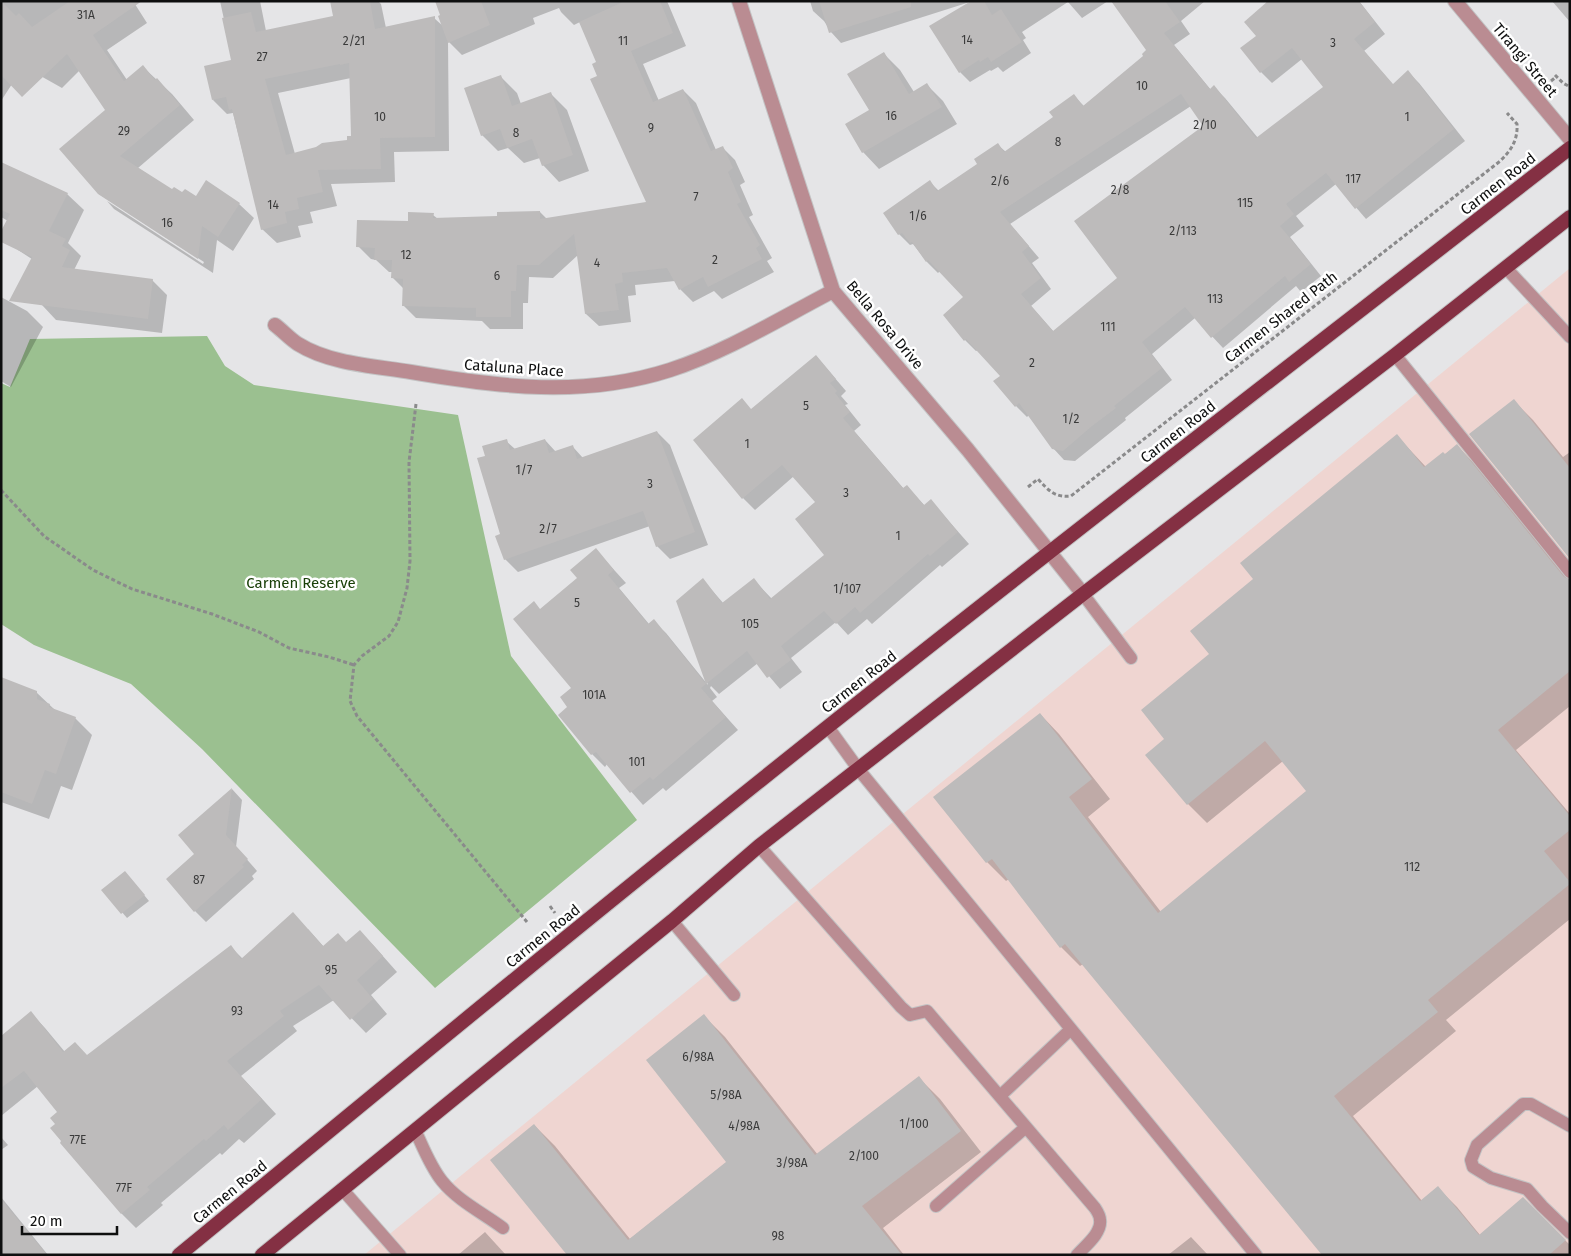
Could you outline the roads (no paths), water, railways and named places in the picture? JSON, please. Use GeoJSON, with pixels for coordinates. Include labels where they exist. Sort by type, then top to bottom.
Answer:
{"type":"FeatureCollection","features":[{"type":"Feature","properties":{"kind":"highway","name":"Carmen Road"},"geometry":{"type":"LineString","coordinates":[[179,1255],[478,1009],[828,727],[1050,551],[1570,148]]}},
{"type":"Feature","properties":{"kind":"highway"},"geometry":{"type":"LineString","coordinates":[[262,1255],[672,921],[759,846],[1395,355],[1570,217]]}},
{"type":"Feature","properties":{"kind":"street","name":"Bella Rosa Drive"},"geometry":{"type":"LineString","coordinates":[[739,1],[833,291],[968,450],[1083,594]]}},
{"type":"Feature","properties":{"kind":"street","name":"Tirangi Street"},"geometry":{"type":"LineString","coordinates":[[1455,1],[1570,138]]}},
{"type":"Feature","properties":{"kind":"street","name":"Cataluna Place"},"geometry":{"type":"LineString","coordinates":[[275,324],[297,344],[324,358],[451,379],[544,388],[582,388],[634,380],[670,370],[712,354],[833,291]]}},
{"type":"Feature","properties":{"kind":"lane"},"geometry":{"type":"LineString","coordinates":[[1506,268],[1570,337]]}},
{"type":"Feature","properties":{"kind":"lane"},"geometry":{"type":"LineString","coordinates":[[1395,355],[1570,572]]}},
{"type":"Feature","properties":{"kind":"lane"},"geometry":{"type":"LineString","coordinates":[[1083,594],[1131,658]]}},
{"type":"Feature","properties":{"kind":"lane"},"geometry":{"type":"LineString","coordinates":[[828,727],[858,770],[1256,1255]]}},
{"type":"Feature","properties":{"kind":"lane"},"geometry":{"type":"LineString","coordinates":[[759,846],[901,1007],[910,1015],[927,1012],[1095,1208],[1100,1220],[1099,1228],[1077,1255]]}},
{"type":"Feature","properties":{"kind":"lane"},"geometry":{"type":"LineString","coordinates":[[672,921],[734,995]]}},
{"type":"Feature","properties":{"kind":"lane"},"geometry":{"type":"LineString","coordinates":[[1000,1096],[1071,1028]]}},
{"type":"Feature","properties":{"kind":"lane"},"geometry":{"type":"LineString","coordinates":[[1570,1126],[1531,1104],[1523,1104],[1478,1144],[1472,1160],[1473,1168],[1478,1172],[1491,1178],[1528,1188],[1542,1206],[1570,1233]]}},
{"type":"Feature","properties":{"kind":"lane"},"geometry":{"type":"LineString","coordinates":[[936,1206],[1026,1127]]}},
{"type":"Feature","properties":{"kind":"lane"},"geometry":{"type":"LineString","coordinates":[[415,1130],[442,1182],[461,1200],[504,1228]]}},
{"type":"Feature","properties":{"kind":"lane"},"geometry":{"type":"LineString","coordinates":[[342,1189],[400,1255]]}},
{"type":"Feature","properties":{"kind":"park label","name":"Carmen Reserve"},"geometry":{"type":"Point","coordinates":[301,583]}}]}
